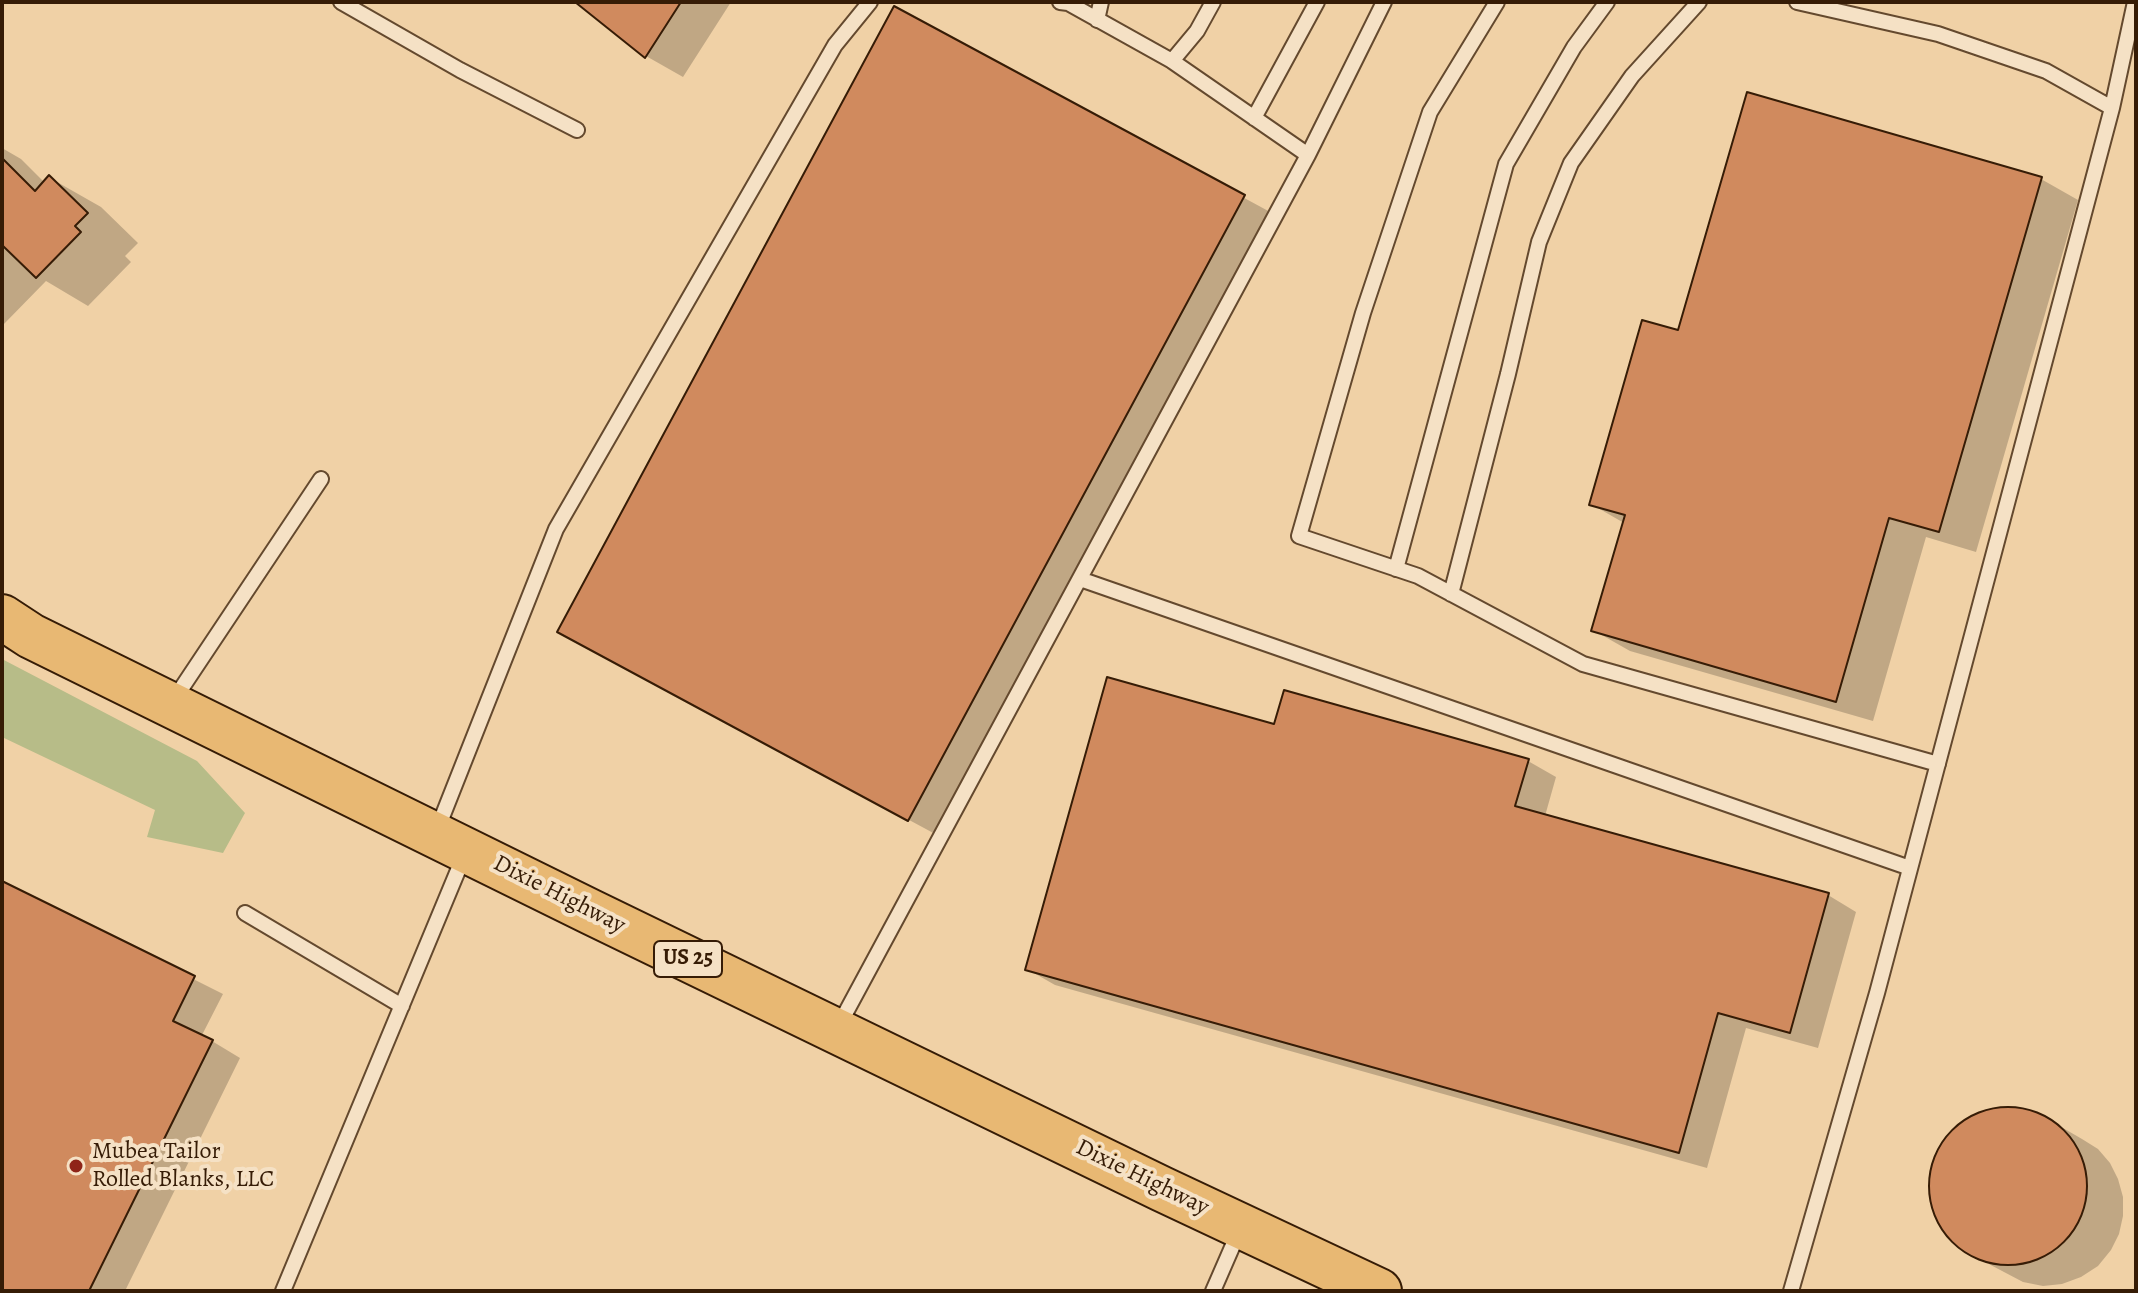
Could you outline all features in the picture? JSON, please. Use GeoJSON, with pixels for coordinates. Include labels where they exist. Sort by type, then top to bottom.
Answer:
{"type":"FeatureCollection","features":[{"type":"Feature","properties":{"kind":"main road","name":"Dixie Highway"},"geometry":{"type":"LineString","coordinates":[[2,617],[31,636],[171,705],[1379,1291]]}},
{"type":"Feature","properties":{"kind":"lane"},"geometry":{"type":"LineString","coordinates":[[341,2],[460,70],[577,130]]}},
{"type":"Feature","properties":{"kind":"lane"},"geometry":{"type":"LineString","coordinates":[[283,1291],[402,1006],[451,842],[556,529],[835,45],[870,2]]}},
{"type":"Feature","properties":{"kind":"lane"},"geometry":{"type":"LineString","coordinates":[[1060,2],[1172,61],[1308,155]]}},
{"type":"Feature","properties":{"kind":"lane"},"geometry":{"type":"LineString","coordinates":[[1097,20],[1101,2]]}},
{"type":"Feature","properties":{"kind":"lane"},"geometry":{"type":"LineString","coordinates":[[1172,61],[1197,31],[1213,2]]}},
{"type":"Feature","properties":{"kind":"lane"},"geometry":{"type":"LineString","coordinates":[[1254,118],[1317,2]]}},
{"type":"Feature","properties":{"kind":"lane"},"geometry":{"type":"LineString","coordinates":[[836,1030],[1308,155],[1384,2]]}},
{"type":"Feature","properties":{"kind":"lane"},"geometry":{"type":"LineString","coordinates":[[1497,2],[1430,112],[1363,313],[1299,536],[1418,576],[1583,664],[1938,764]]}},
{"type":"Feature","properties":{"kind":"lane"},"geometry":{"type":"LineString","coordinates":[[1396,569],[1506,164],[1574,47],[1607,2]]}},
{"type":"Feature","properties":{"kind":"lane"},"geometry":{"type":"LineString","coordinates":[[1451,594],[1539,242],[1571,163],[1632,76],[1699,2]]}},
{"type":"Feature","properties":{"kind":"lane"},"geometry":{"type":"LineString","coordinates":[[1797,2],[1938,34],[2046,71],[2112,108]]}},
{"type":"Feature","properties":{"kind":"lane"},"geometry":{"type":"LineString","coordinates":[[1791,1291],[1877,993],[2112,108],[2135,2]]}},
{"type":"Feature","properties":{"kind":"lane"},"geometry":{"type":"LineString","coordinates":[[171,705],[321,479]]}},
{"type":"Feature","properties":{"kind":"lane"},"geometry":{"type":"LineString","coordinates":[[1080,579],[1910,868]]}},
{"type":"Feature","properties":{"kind":"lane"},"geometry":{"type":"LineString","coordinates":[[245,913],[402,1006]]}},
{"type":"Feature","properties":{"kind":"lane"},"geometry":{"type":"LineString","coordinates":[[1213,1291],[1242,1226]]}},
{"type":"Feature","properties":{"kind":"green space"},"geometry":{"type":"Polygon","coordinates":[[[2,659],[197,761],[245,813],[223,853],[147,837],[155,810],[2,737],[2,659]]]}},
{"type":"Feature","properties":{"kind":"building"},"geometry":{"type":"Polygon","coordinates":[[[575,2],[681,2],[645,58],[575,2]]]}},
{"type":"Feature","properties":{"kind":"building"},"geometry":{"type":"Polygon","coordinates":[[[894,6],[1245,195],[908,821],[557,632],[894,6]]]}},
{"type":"Feature","properties":{"kind":"building"},"geometry":{"type":"Polygon","coordinates":[[[1747,92],[2042,177],[1939,532],[1889,518],[1836,702],[1591,631],[1625,515],[1589,505],[1642,320],[1678,330],[1747,92]]]}},
{"type":"Feature","properties":{"kind":"building"},"geometry":{"type":"Polygon","coordinates":[[[2,158],[35,191],[49,175],[88,213],[75,226],[81,232],[36,278],[2,245],[2,158]]]}},
{"type":"Feature","properties":{"kind":"building"},"geometry":{"type":"Polygon","coordinates":[[[1107,677],[1274,724],[1284,690],[1529,759],[1515,806],[1829,893],[1790,1033],[1718,1013],[1679,1153],[1025,970],[1107,677]]]}},
{"type":"Feature","properties":{"kind":"building","name":"Mubea Tailor Rolled Blanks, LLC"},"geometry":{"type":"Polygon","coordinates":[[[2,881],[195,976],[173,1021],[213,1040],[89,1291],[2,1291],[2,881]]]}},
{"type":"Feature","properties":{"kind":"building"},"geometry":{"type":"Polygon","coordinates":[[[2008,1107],[2038,1113],[2064,1130],[2081,1156],[2087,1186],[2081,1216],[2064,1242],[2038,1259],[2008,1265],[1978,1259],[1952,1242],[1935,1216],[1929,1186],[1935,1156],[1952,1130],[1978,1113],[2008,1107]]]}},
{"type":"Feature","properties":{"kind":"place","name":"Mubea Tailor Rolled Blanks, LLC"},"geometry":{"type":"Point","coordinates":[76,1166]}}]}
